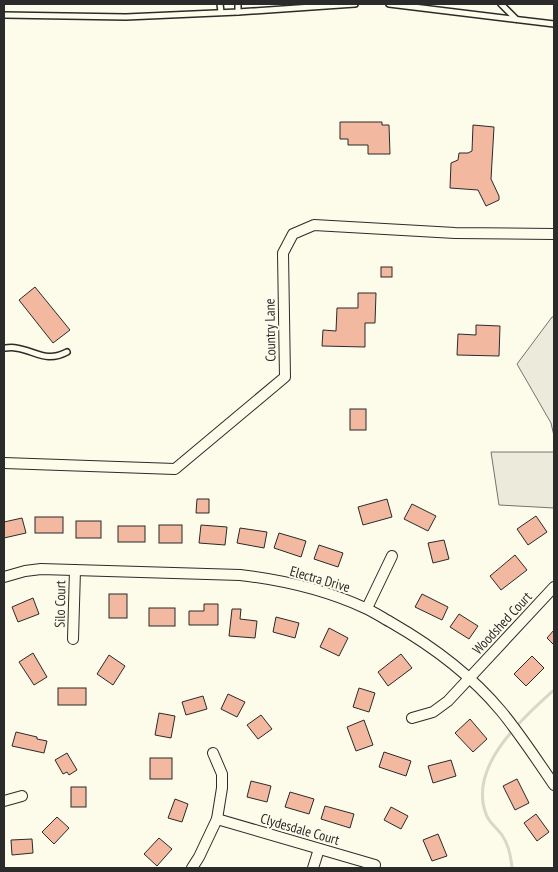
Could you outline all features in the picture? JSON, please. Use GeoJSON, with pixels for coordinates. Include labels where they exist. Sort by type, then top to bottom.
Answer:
{"type":"FeatureCollection","features":[{"type":"Feature","properties":{"kind":"street","name":"Country Lane"},"geometry":{"type":"LineString","coordinates":[[4,462],[175,469],[285,377],[283,253],[293,234],[314,225],[455,233],[554,234]]}},
{"type":"Feature","properties":{"kind":"street"},"geometry":{"type":"LineString","coordinates":[[367,608],[392,556]]}},
{"type":"Feature","properties":{"kind":"street","name":"Electra Drive"},"geometry":{"type":"LineString","coordinates":[[4,577],[41,569],[240,575],[263,578],[336,596],[367,608],[422,642],[470,678],[500,710],[554,785]]}},
{"type":"Feature","properties":{"kind":"street","name":"Silo Court"},"geometry":{"type":"LineString","coordinates":[[73,639],[74,570]]}},
{"type":"Feature","properties":{"kind":"street","name":"Woodshed Court"},"geometry":{"type":"LineString","coordinates":[[412,718],[433,712],[448,701],[554,587]]}},
{"type":"Feature","properties":{"kind":"street"},"geometry":{"type":"LineString","coordinates":[[192,868],[217,818],[222,788],[222,774],[213,752]]}},
{"type":"Feature","properties":{"kind":"street"},"geometry":{"type":"LineString","coordinates":[[4,801],[22,796]]}},
{"type":"Feature","properties":{"kind":"street","name":"Clydesdale Court"},"geometry":{"type":"LineString","coordinates":[[217,818],[375,865]]}},
{"type":"Feature","properties":{"kind":"street"},"geometry":{"type":"LineString","coordinates":[[313,868],[319,849]]}},
{"type":"Feature","properties":{"kind":"lane"},"geometry":{"type":"LineString","coordinates":[[220,4],[221,12]]}},
{"type":"Feature","properties":{"kind":"lane"},"geometry":{"type":"LineString","coordinates":[[238,4],[238,12]]}},
{"type":"Feature","properties":{"kind":"lane"},"geometry":{"type":"LineString","coordinates":[[4,15],[126,17],[355,4]]}},
{"type":"Feature","properties":{"kind":"lane"},"geometry":{"type":"LineString","coordinates":[[388,4],[423,6],[554,24]]}},
{"type":"Feature","properties":{"kind":"lane"},"geometry":{"type":"LineString","coordinates":[[501,4],[516,19]]}},
{"type":"Feature","properties":{"kind":"lane"},"geometry":{"type":"LineString","coordinates":[[4,348],[16,348],[48,357],[59,356],[67,352]]}},
{"type":"Feature","properties":{"kind":"shaded area"},"geometry":{"type":"Polygon","coordinates":[[[552,317],[554,317],[554,436],[551,423],[517,364],[552,317]]]}},
{"type":"Feature","properties":{"kind":"shaded area"},"geometry":{"type":"Polygon","coordinates":[[[491,452],[554,452],[554,508],[499,505],[491,452]]]}},
{"type":"Feature","properties":{"kind":"building"},"geometry":{"type":"Polygon","coordinates":[[[340,122],[382,122],[382,125],[389,125],[390,154],[368,154],[368,145],[348,145],[348,139],[340,139],[340,122]]]}},
{"type":"Feature","properties":{"kind":"building"},"geometry":{"type":"Polygon","coordinates":[[[473,125],[494,127],[491,179],[499,200],[486,206],[478,190],[450,188],[451,163],[458,160],[459,153],[472,151],[473,125]]]}},
{"type":"Feature","properties":{"kind":"building"},"geometry":{"type":"Polygon","coordinates":[[[381,267],[392,267],[392,277],[381,277],[381,267]]]}},
{"type":"Feature","properties":{"kind":"building"},"geometry":{"type":"Polygon","coordinates":[[[35,287],[70,330],[53,343],[19,300],[35,287]]]}},
{"type":"Feature","properties":{"kind":"building"},"geometry":{"type":"Polygon","coordinates":[[[358,293],[376,293],[375,323],[365,323],[365,347],[322,346],[323,330],[336,331],[337,308],[358,308],[358,293]]]}},
{"type":"Feature","properties":{"kind":"building"},"geometry":{"type":"Polygon","coordinates":[[[476,325],[500,326],[499,356],[457,355],[458,334],[476,335],[476,325]]]}},
{"type":"Feature","properties":{"kind":"building"},"geometry":{"type":"Polygon","coordinates":[[[350,409],[366,409],[366,430],[350,430],[350,409]]]}},
{"type":"Feature","properties":{"kind":"building"},"geometry":{"type":"Polygon","coordinates":[[[197,499],[209,499],[209,513],[196,513],[197,499]]]}},
{"type":"Feature","properties":{"kind":"building"},"geometry":{"type":"Polygon","coordinates":[[[387,499],[392,517],[363,525],[358,507],[387,499]]]}},
{"type":"Feature","properties":{"kind":"building"},"geometry":{"type":"Polygon","coordinates":[[[412,504],[436,516],[428,531],[404,519],[412,504]]]}},
{"type":"Feature","properties":{"kind":"building"},"geometry":{"type":"Polygon","coordinates":[[[536,516],[547,532],[528,545],[517,529],[536,516]]]}},
{"type":"Feature","properties":{"kind":"building"},"geometry":{"type":"Polygon","coordinates":[[[35,517],[63,517],[63,533],[35,533],[35,517]]]}},
{"type":"Feature","properties":{"kind":"building"},"geometry":{"type":"Polygon","coordinates":[[[22,518],[26,533],[4,538],[4,522],[22,518]]]}},
{"type":"Feature","properties":{"kind":"building"},"geometry":{"type":"Polygon","coordinates":[[[76,521],[101,521],[101,538],[76,538],[76,521]]]}},
{"type":"Feature","properties":{"kind":"building"},"geometry":{"type":"Polygon","coordinates":[[[159,525],[182,525],[182,543],[159,543],[159,525]]]}},
{"type":"Feature","properties":{"kind":"building"},"geometry":{"type":"Polygon","coordinates":[[[201,525],[227,527],[225,545],[199,543],[201,525]]]}},
{"type":"Feature","properties":{"kind":"building"},"geometry":{"type":"Polygon","coordinates":[[[118,526],[145,526],[145,542],[118,542],[118,526]]]}},
{"type":"Feature","properties":{"kind":"building"},"geometry":{"type":"Polygon","coordinates":[[[240,528],[267,532],[264,548],[237,543],[240,528]]]}},
{"type":"Feature","properties":{"kind":"building"},"geometry":{"type":"Polygon","coordinates":[[[279,533],[306,541],[301,557],[274,548],[279,533]]]}},
{"type":"Feature","properties":{"kind":"building"},"geometry":{"type":"Polygon","coordinates":[[[444,540],[449,559],[433,563],[428,543],[444,540]]]}},
{"type":"Feature","properties":{"kind":"building"},"geometry":{"type":"Polygon","coordinates":[[[319,545],[343,553],[338,567],[314,559],[319,545]]]}},
{"type":"Feature","properties":{"kind":"building"},"geometry":{"type":"Polygon","coordinates":[[[515,555],[527,570],[501,590],[490,576],[515,555]]]}},
{"type":"Feature","properties":{"kind":"building"},"geometry":{"type":"Polygon","coordinates":[[[109,594],[127,594],[127,618],[109,618],[109,594]]]}},
{"type":"Feature","properties":{"kind":"building"},"geometry":{"type":"Polygon","coordinates":[[[422,594],[448,607],[442,620],[415,607],[422,594]]]}},
{"type":"Feature","properties":{"kind":"building"},"geometry":{"type":"Polygon","coordinates":[[[33,598],[39,614],[18,622],[12,607],[33,598]]]}},
{"type":"Feature","properties":{"kind":"building"},"geometry":{"type":"Polygon","coordinates":[[[204,604],[218,604],[218,625],[189,625],[189,611],[204,611],[204,604]]]}},
{"type":"Feature","properties":{"kind":"building"},"geometry":{"type":"Polygon","coordinates":[[[149,608],[175,608],[175,626],[149,626],[149,608]]]}},
{"type":"Feature","properties":{"kind":"building"},"geometry":{"type":"Polygon","coordinates":[[[232,609],[241,609],[240,619],[257,621],[255,638],[229,636],[232,609]]]}},
{"type":"Feature","properties":{"kind":"building"},"geometry":{"type":"Polygon","coordinates":[[[459,614],[478,626],[469,639],[450,627],[459,614]]]}},
{"type":"Feature","properties":{"kind":"building"},"geometry":{"type":"Polygon","coordinates":[[[276,617],[299,623],[295,638],[273,632],[276,617]]]}},
{"type":"Feature","properties":{"kind":"building"},"geometry":{"type":"Polygon","coordinates":[[[329,628],[348,638],[339,656],[320,647],[329,628]]]}},
{"type":"Feature","properties":{"kind":"building"},"geometry":{"type":"Polygon","coordinates":[[[554,630],[554,645],[547,638],[554,630]]]}},
{"type":"Feature","properties":{"kind":"building"},"geometry":{"type":"Polygon","coordinates":[[[33,653],[47,677],[34,685],[19,662],[33,653]]]}},
{"type":"Feature","properties":{"kind":"building"},"geometry":{"type":"Polygon","coordinates":[[[401,654],[412,668],[388,686],[378,672],[401,654]]]}},
{"type":"Feature","properties":{"kind":"building"},"geometry":{"type":"Polygon","coordinates":[[[109,655],[125,666],[113,685],[97,674],[109,655]]]}},
{"type":"Feature","properties":{"kind":"building"},"geometry":{"type":"Polygon","coordinates":[[[532,656],[544,668],[526,686],[514,674],[532,656]]]}},
{"type":"Feature","properties":{"kind":"building"},"geometry":{"type":"Polygon","coordinates":[[[58,688],[86,688],[86,705],[58,705],[58,688]]]}},
{"type":"Feature","properties":{"kind":"building"},"geometry":{"type":"Polygon","coordinates":[[[359,688],[375,693],[369,712],[353,707],[359,688]]]}},
{"type":"Feature","properties":{"kind":"building"},"geometry":{"type":"Polygon","coordinates":[[[228,694],[245,702],[237,717],[221,709],[228,694]]]}},
{"type":"Feature","properties":{"kind":"building"},"geometry":{"type":"Polygon","coordinates":[[[203,696],[207,709],[186,715],[182,702],[203,696]]]}},
{"type":"Feature","properties":{"kind":"building"},"geometry":{"type":"Polygon","coordinates":[[[159,713],[175,716],[171,738],[155,735],[159,713]]]}},
{"type":"Feature","properties":{"kind":"building"},"geometry":{"type":"Polygon","coordinates":[[[261,715],[272,729],[258,739],[247,725],[261,715]]]}},
{"type":"Feature","properties":{"kind":"building"},"geometry":{"type":"Polygon","coordinates":[[[470,719],[487,739],[473,752],[455,733],[470,719]]]}},
{"type":"Feature","properties":{"kind":"building"},"geometry":{"type":"Polygon","coordinates":[[[364,720],[373,745],[356,751],[347,727],[364,720]]]}},
{"type":"Feature","properties":{"kind":"building"},"geometry":{"type":"Polygon","coordinates":[[[16,732],[47,741],[44,753],[12,746],[16,732]]]}},
{"type":"Feature","properties":{"kind":"building"},"geometry":{"type":"Polygon","coordinates":[[[384,752],[411,761],[406,776],[379,767],[384,752]]]}},
{"type":"Feature","properties":{"kind":"building"},"geometry":{"type":"Polygon","coordinates":[[[67,753],[77,770],[69,775],[67,772],[63,774],[55,760],[67,753]]]}},
{"type":"Feature","properties":{"kind":"building"},"geometry":{"type":"Polygon","coordinates":[[[150,758],[172,758],[172,779],[150,779],[150,758]]]}},
{"type":"Feature","properties":{"kind":"building"},"geometry":{"type":"Polygon","coordinates":[[[451,760],[456,776],[433,783],[428,766],[451,760]]]}},
{"type":"Feature","properties":{"kind":"building"},"geometry":{"type":"Polygon","coordinates":[[[517,779],[529,803],[515,810],[503,786],[517,779]]]}},
{"type":"Feature","properties":{"kind":"building"},"geometry":{"type":"Polygon","coordinates":[[[251,781],[271,786],[267,802],[247,797],[251,781]]]}},
{"type":"Feature","properties":{"kind":"building"},"geometry":{"type":"Polygon","coordinates":[[[71,787],[86,787],[86,807],[71,807],[71,787]]]}},
{"type":"Feature","properties":{"kind":"building"},"geometry":{"type":"Polygon","coordinates":[[[290,792],[314,799],[309,814],[285,807],[290,792]]]}},
{"type":"Feature","properties":{"kind":"building"},"geometry":{"type":"Polygon","coordinates":[[[175,799],[188,804],[182,822],[168,818],[175,799]]]}},
{"type":"Feature","properties":{"kind":"building"},"geometry":{"type":"Polygon","coordinates":[[[325,806],[354,814],[350,828],[321,819],[325,806]]]}},
{"type":"Feature","properties":{"kind":"building"},"geometry":{"type":"Polygon","coordinates":[[[391,807],[408,816],[401,829],[384,820],[391,807]]]}},
{"type":"Feature","properties":{"kind":"building"},"geometry":{"type":"Polygon","coordinates":[[[536,814],[549,832],[537,841],[524,823],[536,814]]]}},
{"type":"Feature","properties":{"kind":"building"},"geometry":{"type":"Polygon","coordinates":[[[57,817],[69,828],[54,844],[42,832],[57,817]]]}},
{"type":"Feature","properties":{"kind":"building"},"geometry":{"type":"Polygon","coordinates":[[[438,834],[447,856],[432,861],[423,840],[438,834]]]}},
{"type":"Feature","properties":{"kind":"building"},"geometry":{"type":"Polygon","coordinates":[[[159,838],[172,849],[157,866],[144,854],[159,838]]]}},
{"type":"Feature","properties":{"kind":"building"},"geometry":{"type":"Polygon","coordinates":[[[32,839],[33,853],[12,855],[11,840],[32,839]]]}},
{"type":"Feature","properties":{"kind":"waterway"},"geometry":{"type":"LineString","coordinates":[[512,868],[506,843],[486,814],[482,796],[485,778],[491,761],[501,745],[527,715],[554,690]]}}]}
